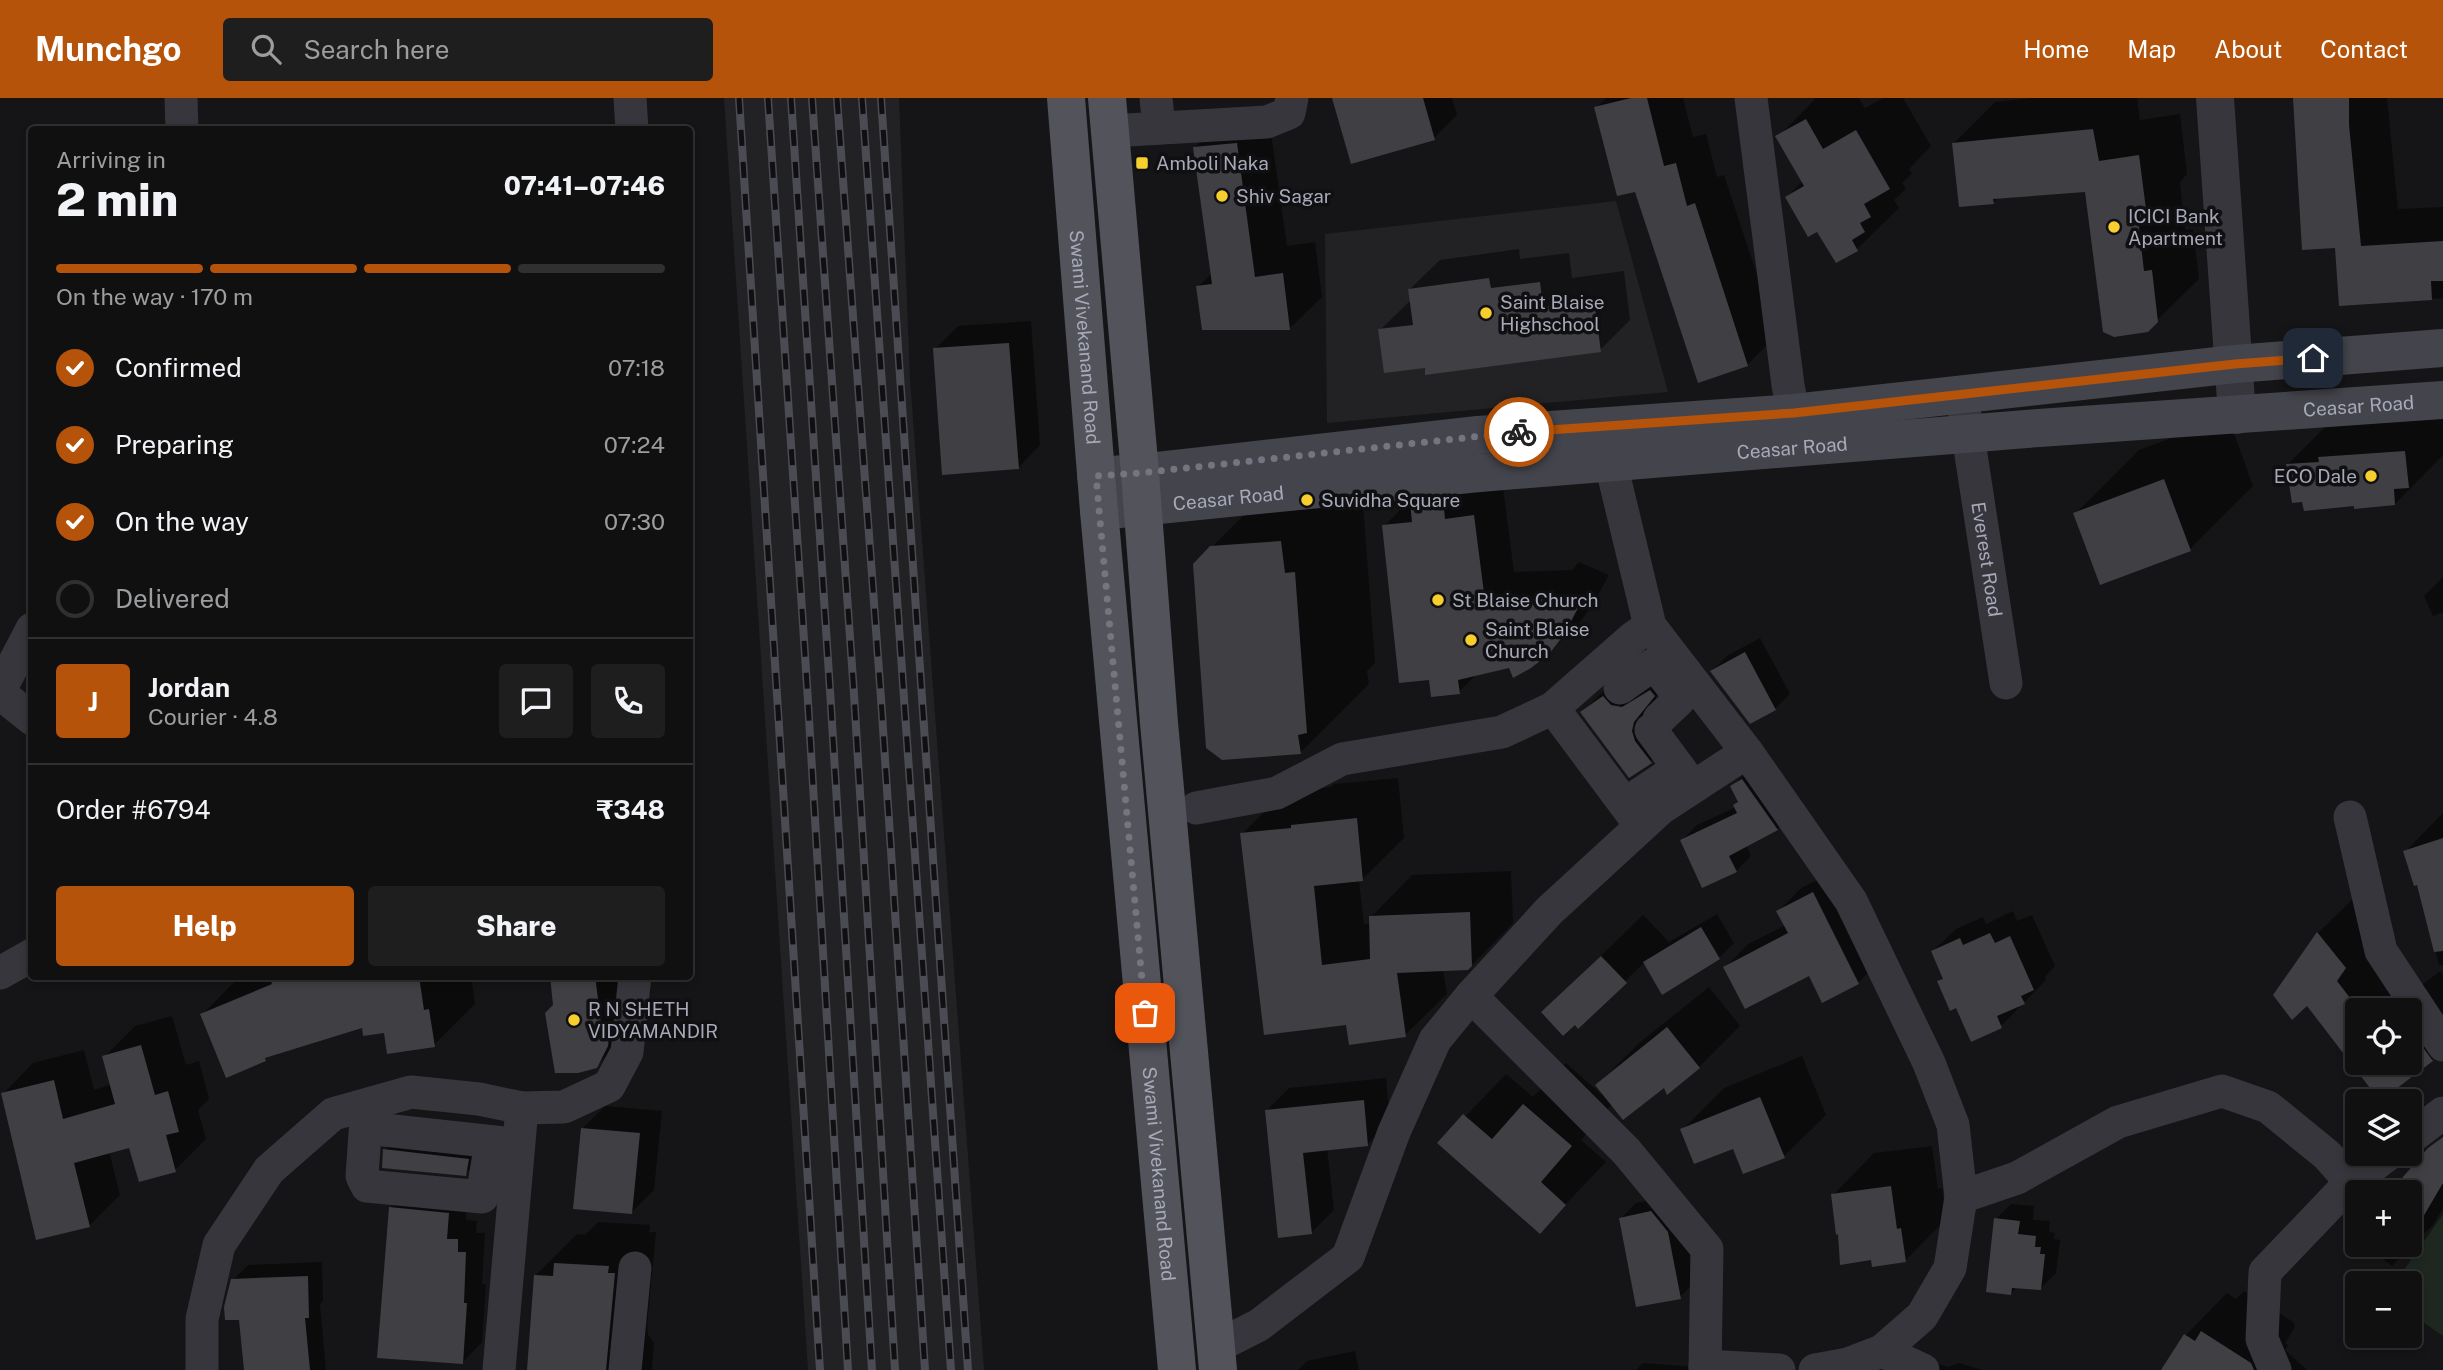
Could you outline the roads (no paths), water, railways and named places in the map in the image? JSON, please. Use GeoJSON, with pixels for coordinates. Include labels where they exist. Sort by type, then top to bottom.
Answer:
{"type":"FeatureCollection","features":[{"type":"Feature","properties":{"kind":"main road","name":"Swami Vivekanand Road"},"geometry":{"type":"LineString","coordinates":[[1066,98],[1098,494],[1177,1370]]}},
{"type":"Feature","properties":{"kind":"main road","name":"Swami Vivekanand Road"},"geometry":{"type":"LineString","coordinates":[[1109,115],[1142,491],[1181,812],[1217,1358]]}},
{"type":"Feature","properties":{"kind":"main road","name":"Ceasar Road"},"geometry":{"type":"LineString","coordinates":[[1142,491],[1611,464],[1797,431],[1962,394],[2235,364],[2443,348]]}},
{"type":"Feature","properties":{"kind":"main road","name":"Ceasar Road"},"geometry":{"type":"LineString","coordinates":[[1142,491],[1478,435],[1609,426],[1968,434],[2443,400]]}},
{"type":"Feature","properties":{"kind":"main road"},"geometry":{"type":"LineString","coordinates":[[1098,494],[1142,491]]}},
{"type":"Feature","properties":{"kind":"main road"},"geometry":{"type":"LineString","coordinates":[[1128,821],[1181,812]]}},
{"type":"Feature","properties":{"kind":"street"},"geometry":{"type":"LineString","coordinates":[[181,98],[182,126]]}},
{"type":"Feature","properties":{"kind":"street"},"geometry":{"type":"LineString","coordinates":[[630,98],[632,126]]}},
{"type":"Feature","properties":{"kind":"street"},"geometry":{"type":"LineString","coordinates":[[1109,115],[1157,113],[1267,122],[1289,113],[1292,98]]}},
{"type":"Feature","properties":{"kind":"street"},"geometry":{"type":"LineString","coordinates":[[1751,98],[1788,385],[1797,431]]}},
{"type":"Feature","properties":{"kind":"street"},"geometry":{"type":"LineString","coordinates":[[2215,98],[2237,415]]}},
{"type":"Feature","properties":{"kind":"street","name":"Everest Road"},"geometry":{"type":"LineString","coordinates":[[1962,394],[2006,683]]}},
{"type":"Feature","properties":{"kind":"street"},"geometry":{"type":"LineString","coordinates":[[1609,426],[1611,464],[1642,632],[1654,664],[1677,693],[1679,700],[1655,725],[1686,778]]}},
{"type":"Feature","properties":{"kind":"street"},"geometry":{"type":"LineString","coordinates":[[1181,812],[1277,793],[1342,759],[1502,732],[1553,708],[1642,632]]}},
{"type":"Feature","properties":{"kind":"street"},"geometry":{"type":"LineString","coordinates":[[1642,632],[1747,752],[1851,901],[1929,1063],[1953,1125],[1961,1197],[1950,1268],[1922,1316],[1882,1351],[1848,1364],[1815,1370]]}},
{"type":"Feature","properties":{"kind":"street"},"geometry":{"type":"LineString","coordinates":[[28,637],[0,690],[1,694],[28,716]]}},
{"type":"Feature","properties":{"kind":"street"},"geometry":{"type":"LineString","coordinates":[[1620,688],[1654,664]]}},
{"type":"Feature","properties":{"kind":"street"},"geometry":{"type":"LineString","coordinates":[[1553,708],[1633,815]]}},
{"type":"Feature","properties":{"kind":"street"},"geometry":{"type":"LineString","coordinates":[[1217,1358],[1348,1257],[1394,1132],[1435,1040],[1471,996],[1633,815],[1660,809],[1686,778],[1747,752]]}},
{"type":"Feature","properties":{"kind":"street"},"geometry":{"type":"LineString","coordinates":[[2350,817],[2381,951],[2443,1045]]}},
{"type":"Feature","properties":{"kind":"street"},"geometry":{"type":"LineString","coordinates":[[0,973],[28,957]]}},
{"type":"Feature","properties":{"kind":"street"},"geometry":{"type":"LineString","coordinates":[[367,1116],[411,1092],[479,1099],[522,1108],[564,1107],[609,1086],[627,1052],[635,980]]}},
{"type":"Feature","properties":{"kind":"street"},"geometry":{"type":"LineString","coordinates":[[1471,996],[1626,1150],[1707,1249],[1705,1368],[1779,1370]]}},
{"type":"Feature","properties":{"kind":"street"},"geometry":{"type":"LineString","coordinates":[[1961,1197],[2017,1178],[2118,1122],[2221,1091],[2268,1107],[2327,1155],[2349,1180]]}},
{"type":"Feature","properties":{"kind":"street"},"geometry":{"type":"LineString","coordinates":[[367,1116],[362,1177],[367,1186],[482,1197],[522,1108]]}},
{"type":"Feature","properties":{"kind":"street"},"geometry":{"type":"LineString","coordinates":[[202,1370],[202,1319],[219,1245],[269,1170],[333,1114],[367,1116],[505,1143]]}},
{"type":"Feature","properties":{"kind":"street"},"geometry":{"type":"LineString","coordinates":[[2422,1131],[2441,1119]]}},
{"type":"Feature","properties":{"kind":"street"},"geometry":{"type":"LineString","coordinates":[[499,1370],[505,1143]]}},
{"type":"Feature","properties":{"kind":"street"},"geometry":{"type":"LineString","coordinates":[[2354,1180],[2372,1166]]}},
{"type":"Feature","properties":{"kind":"street"},"geometry":{"type":"LineString","coordinates":[[2275,1370],[2262,1339],[2265,1272],[2345,1188]]}},
{"type":"Feature","properties":{"kind":"street"},"geometry":{"type":"LineString","coordinates":[[522,1370],[529,1264]]}},
{"type":"Feature","properties":{"kind":"street"},"geometry":{"type":"LineString","coordinates":[[625,1370],[635,1268]]}},
{"type":"Feature","properties":{"kind":"street"},"geometry":{"type":"LineString","coordinates":[[1882,1351],[1923,1370]]}},
{"type":"Feature","properties":{"kind":"railway"},"geometry":{"type":"LineString","coordinates":[[739,98],[820,1370]]}},
{"type":"Feature","properties":{"kind":"railway"},"geometry":{"type":"LineString","coordinates":[[768,98],[848,1370]]}},
{"type":"Feature","properties":{"kind":"railway"},"geometry":{"type":"LineString","coordinates":[[791,98],[872,1370]]}},
{"type":"Feature","properties":{"kind":"railway"},"geometry":{"type":"LineString","coordinates":[[812,98],[854,694],[895,1370]]}},
{"type":"Feature","properties":{"kind":"railway"},"geometry":{"type":"LineString","coordinates":[[837,98],[881,698],[925,1370]]}},
{"type":"Feature","properties":{"kind":"railway"},"geometry":{"type":"LineString","coordinates":[[862,98],[951,1370]]}},
{"type":"Feature","properties":{"kind":"railway"},"geometry":{"type":"LineString","coordinates":[[881,98],[968,1370]]}},
{"type":"Feature","properties":{"kind":"place","name":"Amboli Naka"},"geometry":{"type":"Point","coordinates":[1142,163]}},
{"type":"Feature","properties":{"kind":"place","name":"Shiv Sagar"},"geometry":{"type":"Point","coordinates":[1222,196]}},
{"type":"Feature","properties":{"kind":"place","name":"ICICI Bank Apartment"},"geometry":{"type":"Point","coordinates":[2114,227]}},
{"type":"Feature","properties":{"kind":"place","name":"Saint Blaise Highschool"},"geometry":{"type":"Point","coordinates":[1486,313]}},
{"type":"Feature","properties":{"kind":"place","name":"ECO Dale"},"geometry":{"type":"Point","coordinates":[2371,476]}},
{"type":"Feature","properties":{"kind":"place","name":"Suvidha Square"},"geometry":{"type":"Point","coordinates":[1307,500]}},
{"type":"Feature","properties":{"kind":"place","name":"St Blaise Church"},"geometry":{"type":"Point","coordinates":[1438,600]}},
{"type":"Feature","properties":{"kind":"place","name":"Saint Blaise Church"},"geometry":{"type":"Point","coordinates":[1471,640]}},
{"type":"Feature","properties":{"kind":"place","name":"R N SHETH VIDYAMANDIR"},"geometry":{"type":"Point","coordinates":[574,1020]}}]}
